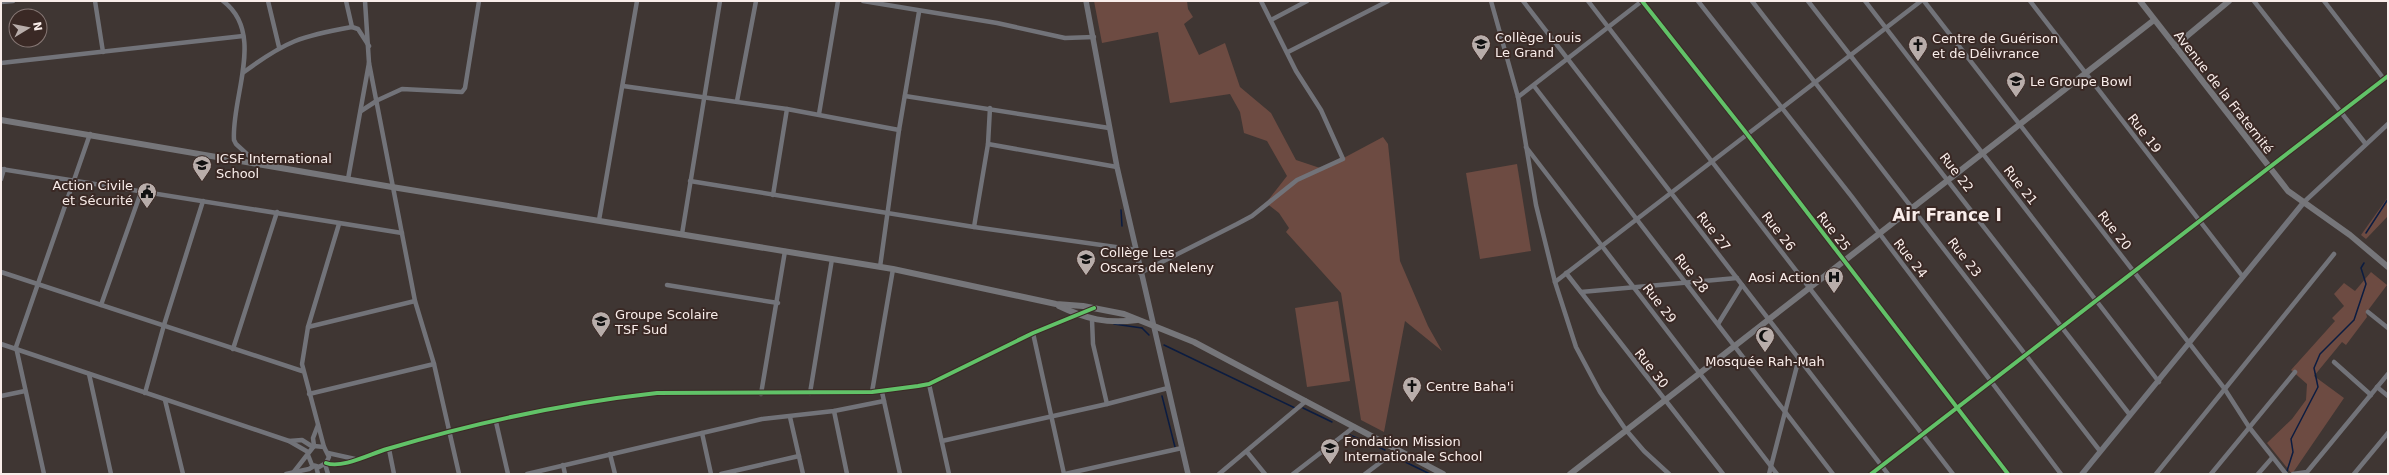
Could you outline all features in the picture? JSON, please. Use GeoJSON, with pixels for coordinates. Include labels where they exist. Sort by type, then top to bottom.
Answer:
{"type":"FeatureCollection","features":[{"type":"Feature","properties":{"kind":"main road","name":"Avenue de la Fraternité"},"geometry":{"type":"LineString","coordinates":[[2140,1],[2288,191],[2350,235],[2388,267]]}},
{"type":"Feature","properties":{"kind":"main road"},"geometry":{"type":"LineString","coordinates":[[2175,46],[2229,1]]}},
{"type":"Feature","properties":{"kind":"main road"},"geometry":{"type":"LineString","coordinates":[[1570,474],[2154,20]]}},
{"type":"Feature","properties":{"kind":"main road"},"geometry":{"type":"LineString","coordinates":[[1,120],[90,134],[392,187],[893,269],[1056,304],[1094,308],[1139,320],[1194,342],[1443,474]]}},
{"type":"Feature","properties":{"kind":"main road"},"geometry":{"type":"LineString","coordinates":[[1056,304],[1080,316],[1092,320],[1108,322],[1139,320]]}},
{"type":"Feature","properties":{"kind":"street"},"geometry":{"type":"LineString","coordinates":[[1,2],[14,1]]}},
{"type":"Feature","properties":{"kind":"street"},"geometry":{"type":"LineString","coordinates":[[95,1],[103,52]]}},
{"type":"Feature","properties":{"kind":"street"},"geometry":{"type":"LineString","coordinates":[[223,1],[234,10],[238,17],[243,36],[244,72],[234,140],[236,144],[258,164]]}},
{"type":"Feature","properties":{"kind":"street"},"geometry":{"type":"LineString","coordinates":[[268,1],[279,47]]}},
{"type":"Feature","properties":{"kind":"street"},"geometry":{"type":"LineString","coordinates":[[346,1],[352,27]]}},
{"type":"Feature","properties":{"kind":"street"},"geometry":{"type":"LineString","coordinates":[[348,179],[369,63],[370,48],[365,1]]}},
{"type":"Feature","properties":{"kind":"street"},"geometry":{"type":"LineString","coordinates":[[361,111],[378,100],[408,89],[462,92],[465,88],[479,1]]}},
{"type":"Feature","properties":{"kind":"street"},"geometry":{"type":"LineString","coordinates":[[599,220],[637,1]]}},
{"type":"Feature","properties":{"kind":"street"},"geometry":{"type":"LineString","coordinates":[[682,234],[720,1]]}},
{"type":"Feature","properties":{"kind":"street"},"geometry":{"type":"LineString","coordinates":[[737,101],[756,1]]}},
{"type":"Feature","properties":{"kind":"street"},"geometry":{"type":"LineString","coordinates":[[819,114],[838,1]]}},
{"type":"Feature","properties":{"kind":"street"},"geometry":{"type":"LineString","coordinates":[[863,1],[919,12],[997,23],[1065,38],[1094,37]]}},
{"type":"Feature","properties":{"kind":"street"},"geometry":{"type":"LineString","coordinates":[[1086,1],[1094,37],[1117,167],[1137,250],[1140,273],[1188,474]]}},
{"type":"Feature","properties":{"kind":"street"},"geometry":{"type":"LineString","coordinates":[[1140,273],[1252,216],[1296,180],[1343,159],[1322,110],[1296,71],[1288,52],[1261,1]]}},
{"type":"Feature","properties":{"kind":"street"},"geometry":{"type":"LineString","coordinates":[[1271,20],[1307,1]]}},
{"type":"Feature","properties":{"kind":"street"},"geometry":{"type":"LineString","coordinates":[[1288,52],[1388,1]]}},
{"type":"Feature","properties":{"kind":"street"},"geometry":{"type":"LineString","coordinates":[[1491,1],[1518,97],[1536,205],[1555,282],[1576,347],[1600,392],[1626,430],[1644,451],[1669,474]]}},
{"type":"Feature","properties":{"kind":"street","name":"Rue 27"},"geometry":{"type":"LineString","coordinates":[[1523,1],[1888,474]]}},
{"type":"Feature","properties":{"kind":"street","name":"Rue 26"},"geometry":{"type":"LineString","coordinates":[[1588,1],[1952,474]]}},
{"type":"Feature","properties":{"kind":"street"},"geometry":{"type":"LineString","coordinates":[[1518,97],[1642,1]]}},
{"type":"Feature","properties":{"kind":"street","name":"Rue 25"},"geometry":{"type":"LineString","coordinates":[[1642,1],[1747,134],[2008,474]]}},
{"type":"Feature","properties":{"kind":"street","name":"Rue 24"},"geometry":{"type":"LineString","coordinates":[[1698,1],[1781,108],[1849,192],[1879,234],[1992,381],[2061,474]]}},
{"type":"Feature","properties":{"kind":"street","name":"Rue 23"},"geometry":{"type":"LineString","coordinates":[[1752,1],[2100,451]]}},
{"type":"Feature","properties":{"kind":"street","name":"Rue 22"},"geometry":{"type":"LineString","coordinates":[[1808,1],[2130,416]]}},
{"type":"Feature","properties":{"kind":"street","name":"Rue 21"},"geometry":{"type":"LineString","coordinates":[[1865,1],[2159,382]]}},
{"type":"Feature","properties":{"kind":"street"},"geometry":{"type":"LineString","coordinates":[[1555,282],[1921,1]]}},
{"type":"Feature","properties":{"kind":"street","name":"Rue 20"},"geometry":{"type":"LineString","coordinates":[[1924,1],[2224,388],[2272,458],[2286,474]]}},
{"type":"Feature","properties":{"kind":"street","name":"Rue 19"},"geometry":{"type":"LineString","coordinates":[[2030,1],[2243,278]]}},
{"type":"Feature","properties":{"kind":"street"},"geometry":{"type":"LineString","coordinates":[[2254,1],[2365,144]]}},
{"type":"Feature","properties":{"kind":"street"},"geometry":{"type":"LineString","coordinates":[[1871,474],[2200,222],[2386,77],[2324,1]]}},
{"type":"Feature","properties":{"kind":"street"},"geometry":{"type":"LineString","coordinates":[[880,267],[899,130],[919,12]]}},
{"type":"Feature","properties":{"kind":"street"},"geometry":{"type":"LineString","coordinates":[[244,72],[279,47],[312,34],[352,27],[358,29],[370,48]]}},
{"type":"Feature","properties":{"kind":"street"},"geometry":{"type":"LineString","coordinates":[[1,63],[243,36]]}},
{"type":"Feature","properties":{"kind":"street"},"geometry":{"type":"LineString","coordinates":[[369,63],[378,100],[392,187],[415,301],[434,364],[459,474]]}},
{"type":"Feature","properties":{"kind":"street"},"geometry":{"type":"LineString","coordinates":[[622,86],[787,108],[899,130]]}},
{"type":"Feature","properties":{"kind":"street","name":"Rue 28"},"geometry":{"type":"LineString","coordinates":[[1534,86],[1834,474]]}},
{"type":"Feature","properties":{"kind":"street"},"geometry":{"type":"LineString","coordinates":[[905,96],[990,108],[1110,128]]}},
{"type":"Feature","properties":{"kind":"street"},"geometry":{"type":"LineString","coordinates":[[773,195],[787,108]]}},
{"type":"Feature","properties":{"kind":"street"},"geometry":{"type":"LineString","coordinates":[[974,228],[988,144],[990,108]]}},
{"type":"Feature","properties":{"kind":"street"},"geometry":{"type":"LineString","coordinates":[[2082,474],[2159,382],[2304,202],[2388,124]]}},
{"type":"Feature","properties":{"kind":"street"},"geometry":{"type":"LineString","coordinates":[[44,474],[16,347],[90,134]]}},
{"type":"Feature","properties":{"kind":"street"},"geometry":{"type":"LineString","coordinates":[[988,144],[1117,167]]}},
{"type":"Feature","properties":{"kind":"street","name":"Rue 29"},"geometry":{"type":"LineString","coordinates":[[1525,146],[1778,474]]}},
{"type":"Feature","properties":{"kind":"street"},"geometry":{"type":"LineString","coordinates":[[1,179],[2,169],[141,192],[277,212],[338,224],[402,233]]}},
{"type":"Feature","properties":{"kind":"street"},"geometry":{"type":"LineString","coordinates":[[690,181],[974,228],[1137,250]]}},
{"type":"Feature","properties":{"kind":"street"},"geometry":{"type":"LineString","coordinates":[[101,305],[141,192]]}},
{"type":"Feature","properties":{"kind":"street"},"geometry":{"type":"LineString","coordinates":[[145,393],[164,325],[203,201]]}},
{"type":"Feature","properties":{"kind":"street"},"geometry":{"type":"LineString","coordinates":[[233,349],[277,212]]}},
{"type":"Feature","properties":{"kind":"street"},"geometry":{"type":"LineString","coordinates":[[338,224],[308,327],[302,370],[324,447],[328,453],[355,459]]}},
{"type":"Feature","properties":{"kind":"street"},"geometry":{"type":"LineString","coordinates":[[761,394],[786,251]]}},
{"type":"Feature","properties":{"kind":"street"},"geometry":{"type":"LineString","coordinates":[[2156,474],[2224,388],[2334,254]]}},
{"type":"Feature","properties":{"kind":"street"},"geometry":{"type":"LineString","coordinates":[[810,394],[832,259]]}},
{"type":"Feature","properties":{"kind":"street"},"geometry":{"type":"LineString","coordinates":[[872,392],[893,269]]}},
{"type":"Feature","properties":{"kind":"street"},"geometry":{"type":"LineString","coordinates":[[1,272],[38,283],[233,349],[302,370]]}},
{"type":"Feature","properties":{"kind":"street","name":"Rue 30"},"geometry":{"type":"LineString","coordinates":[[1566,273],[1664,401],[1723,474]]}},
{"type":"Feature","properties":{"kind":"street"},"geometry":{"type":"LineString","coordinates":[[1581,292],[1737,278]]}},
{"type":"Feature","properties":{"kind":"street"},"geometry":{"type":"LineString","coordinates":[[667,285],[778,303]]}},
{"type":"Feature","properties":{"kind":"street"},"geometry":{"type":"LineString","coordinates":[[1718,324],[1742,285]]}},
{"type":"Feature","properties":{"kind":"street"},"geometry":{"type":"LineString","coordinates":[[308,327],[415,301]]}},
{"type":"Feature","properties":{"kind":"street"},"geometry":{"type":"LineString","coordinates":[[286,474],[325,464],[333,466],[388,449],[449,433],[564,407],[657,393],[810,394],[882,392],[929,384],[1032,333],[1080,316],[1094,308]]}},
{"type":"Feature","properties":{"kind":"street"},"geometry":{"type":"LineString","coordinates":[[2368,312],[2388,328]]}},
{"type":"Feature","properties":{"kind":"street"},"geometry":{"type":"LineString","coordinates":[[1092,320],[1093,344],[1107,404]]}},
{"type":"Feature","properties":{"kind":"street"},"geometry":{"type":"LineString","coordinates":[[1032,333],[1065,474],[1182,448]]}},
{"type":"Feature","properties":{"kind":"street"},"geometry":{"type":"LineString","coordinates":[[1,344],[16,347],[89,374],[289,441],[308,454],[310,462],[315,466],[318,474]]}},
{"type":"Feature","properties":{"kind":"street"},"geometry":{"type":"LineString","coordinates":[[1769,474],[1798,358]]}},
{"type":"Feature","properties":{"kind":"street"},"geometry":{"type":"LineString","coordinates":[[2334,362],[2371,395]]}},
{"type":"Feature","properties":{"kind":"street"},"geometry":{"type":"LineString","coordinates":[[309,394],[434,364]]}},
{"type":"Feature","properties":{"kind":"street"},"geometry":{"type":"LineString","coordinates":[[2211,474],[2295,372]]}},
{"type":"Feature","properties":{"kind":"street"},"geometry":{"type":"LineString","coordinates":[[89,374],[111,474]]}},
{"type":"Feature","properties":{"kind":"street"},"geometry":{"type":"LineString","coordinates":[[2293,474],[2307,472],[2388,374]]}},
{"type":"Feature","properties":{"kind":"street"},"geometry":{"type":"LineString","coordinates":[[929,384],[949,474]]}},
{"type":"Feature","properties":{"kind":"street"},"geometry":{"type":"LineString","coordinates":[[2377,387],[2388,396]]}},
{"type":"Feature","properties":{"kind":"street"},"geometry":{"type":"LineString","coordinates":[[942,440],[1107,404],[1168,388]]}},
{"type":"Feature","properties":{"kind":"street"},"geometry":{"type":"LineString","coordinates":[[1,396],[25,391]]}},
{"type":"Feature","properties":{"kind":"street"},"geometry":{"type":"LineString","coordinates":[[882,392],[900,474]]}},
{"type":"Feature","properties":{"kind":"street"},"geometry":{"type":"LineString","coordinates":[[165,400],[183,474]]}},
{"type":"Feature","properties":{"kind":"street"},"geometry":{"type":"LineString","coordinates":[[527,474],[762,419],[834,411],[884,401]]}},
{"type":"Feature","properties":{"kind":"street"},"geometry":{"type":"LineString","coordinates":[[1219,474],[1306,401]]}},
{"type":"Feature","properties":{"kind":"street"},"geometry":{"type":"LineString","coordinates":[[834,411],[847,474]]}},
{"type":"Feature","properties":{"kind":"street"},"geometry":{"type":"LineString","coordinates":[[790,416],[803,474]]}},
{"type":"Feature","properties":{"kind":"street"},"geometry":{"type":"LineString","coordinates":[[496,422],[508,474]]}},
{"type":"Feature","properties":{"kind":"street"},"geometry":{"type":"LineString","coordinates":[[293,473],[314,446],[314,438],[318,425]]}},
{"type":"Feature","properties":{"kind":"street"},"geometry":{"type":"LineString","coordinates":[[1293,474],[1354,427]]}},
{"type":"Feature","properties":{"kind":"street"},"geometry":{"type":"LineString","coordinates":[[702,432],[711,474]]}},
{"type":"Feature","properties":{"kind":"street"},"geometry":{"type":"LineString","coordinates":[[2354,474],[2388,432]]}},
{"type":"Feature","properties":{"kind":"street"},"geometry":{"type":"LineString","coordinates":[[289,441],[302,440],[314,446],[324,447]]}},
{"type":"Feature","properties":{"kind":"street"},"geometry":{"type":"LineString","coordinates":[[388,449],[394,474]]}},
{"type":"Feature","properties":{"kind":"street"},"geometry":{"type":"LineString","coordinates":[[1365,474],[1397,450]]}},
{"type":"Feature","properties":{"kind":"street"},"geometry":{"type":"LineString","coordinates":[[1247,452],[1265,474]]}},
{"type":"Feature","properties":{"kind":"street"},"geometry":{"type":"LineString","coordinates":[[328,453],[325,464],[328,474]]}},
{"type":"Feature","properties":{"kind":"street"},"geometry":{"type":"LineString","coordinates":[[610,454],[615,474]]}},
{"type":"Feature","properties":{"kind":"street"},"geometry":{"type":"LineString","coordinates":[[721,474],[798,456]]}},
{"type":"Feature","properties":{"kind":"street"},"geometry":{"type":"LineString","coordinates":[[2258,474],[2272,458]]}},
{"type":"Feature","properties":{"kind":"street"},"geometry":{"type":"LineString","coordinates":[[563,465],[565,474]]}},
{"type":"Feature","properties":{"kind":"shaded area"},"geometry":{"type":"Polygon","coordinates":[[[1094,1],[1187,1],[1188,9],[1193,17],[1184,24],[1199,55],[1225,43],[1240,87],[1271,113],[1296,160],[1323,169],[1383,137],[1388,144],[1400,261],[1428,326],[1442,351],[1405,321],[1384,432],[1361,420],[1341,293],[1286,232],[1289,228],[1279,213],[1266,203],[1287,176],[1267,141],[1244,133],[1240,112],[1230,94],[1170,103],[1158,32],[1102,43],[1094,1]]]}},
{"type":"Feature","properties":{"kind":"shaded area"},"geometry":{"type":"Polygon","coordinates":[[[1517,164],[1531,251],[1480,259],[1466,173],[1517,164]]]}},
{"type":"Feature","properties":{"kind":"shaded area"},"geometry":{"type":"Polygon","coordinates":[[[2388,197],[2388,216],[2366,239],[2361,235],[2388,197]]]}},
{"type":"Feature","properties":{"kind":"shaded area"},"geometry":{"type":"Polygon","coordinates":[[[2371,272],[2387,285],[2366,313],[2367,317],[2346,345],[2342,342],[2314,376],[2344,398],[2292,474],[2267,443],[2292,419],[2306,400],[2307,384],[2291,370],[2335,321],[2332,318],[2344,306],[2334,294],[2344,283],[2355,291],[2371,272]]]}},
{"type":"Feature","properties":{"kind":"shaded area"},"geometry":{"type":"Polygon","coordinates":[[[1338,301],[1350,381],[1307,387],[1295,308],[1338,301]]]}},
{"type":"Feature","properties":{"kind":"waterway"},"geometry":{"type":"LineString","coordinates":[[2366,233],[2388,199]]}},
{"type":"Feature","properties":{"kind":"waterway"},"geometry":{"type":"LineString","coordinates":[[1121,210],[1122,226]]}},
{"type":"Feature","properties":{"kind":"waterway"},"geometry":{"type":"LineString","coordinates":[[2287,471],[2293,452],[2291,439],[2318,387],[2314,368],[2320,354],[2354,320],[2366,284],[2361,268],[2364,263]]}},
{"type":"Feature","properties":{"kind":"waterway"},"geometry":{"type":"LineString","coordinates":[[1114,324],[1142,328]]}},
{"type":"Feature","properties":{"kind":"waterway"},"geometry":{"type":"LineString","coordinates":[[1142,328],[1149,335]]}},
{"type":"Feature","properties":{"kind":"waterway"},"geometry":{"type":"LineString","coordinates":[[1164,345],[1295,408]]}},
{"type":"Feature","properties":{"kind":"waterway"},"geometry":{"type":"LineString","coordinates":[[1162,396],[1175,447]]}},
{"type":"Feature","properties":{"kind":"waterway"},"geometry":{"type":"LineString","coordinates":[[1303,408],[1332,422]]}},
{"type":"Feature","properties":{"kind":"waterway"},"geometry":{"type":"LineString","coordinates":[[1350,435],[1385,450]]}},
{"type":"Feature","properties":{"kind":"waterway"},"geometry":{"type":"LineString","coordinates":[[1393,456],[1430,474]]}},
{"type":"Feature","properties":{"kind":"cycle path"},"geometry":{"type":"LineString","coordinates":[[1642,1],[1747,134],[2008,474]]}},
{"type":"Feature","properties":{"kind":"cycle path"},"geometry":{"type":"LineString","coordinates":[[1871,474],[2388,76]]}},
{"type":"Feature","properties":{"kind":"cycle path"},"geometry":{"type":"LineString","coordinates":[[326,463],[348,463],[387,449],[487,422],[555,408],[623,397],[657,393],[872,392],[929,384],[1033,333],[1094,308]]}},
{"type":"Feature","properties":{"kind":"place","name":"Collège Louis Le Grand"},"geometry":{"type":"Point","coordinates":[1481,61]}},
{"type":"Feature","properties":{"kind":"place","name":"Centre de Guérison et de Délivrance"},"geometry":{"type":"Point","coordinates":[1918,62]}},
{"type":"Feature","properties":{"kind":"place","name":"Le Groupe Bowl"},"geometry":{"type":"Point","coordinates":[2016,98]}},
{"type":"Feature","properties":{"kind":"place","name":"ICSF International School"},"geometry":{"type":"Point","coordinates":[202,182]}},
{"type":"Feature","properties":{"kind":"place","name":"Action Civile et Sécurité"},"geometry":{"type":"Point","coordinates":[147,209]}},
{"type":"Feature","properties":{"kind":"place","name":"Collège Les Oscars de Neleny"},"geometry":{"type":"Point","coordinates":[1086,276]}},
{"type":"Feature","properties":{"kind":"place","name":"Aosi Action"},"geometry":{"type":"Point","coordinates":[1834,294]}},
{"type":"Feature","properties":{"kind":"place","name":"Groupe Scolaire TSF Sud"},"geometry":{"type":"Point","coordinates":[601,338]}},
{"type":"Feature","properties":{"kind":"place","name":"Mosquée Rah-Mah"},"geometry":{"type":"Point","coordinates":[1765,353]}},
{"type":"Feature","properties":{"kind":"place","name":"Centre Baha'i"},"geometry":{"type":"Point","coordinates":[1412,403]}},
{"type":"Feature","properties":{"kind":"place","name":"Fondation Mission Internationale School"},"geometry":{"type":"Point","coordinates":[1330,465]}},
{"type":"Feature","properties":{"kind":"district","name":"Air France I"},"geometry":{"type":"Point","coordinates":[1947,215]}}]}
